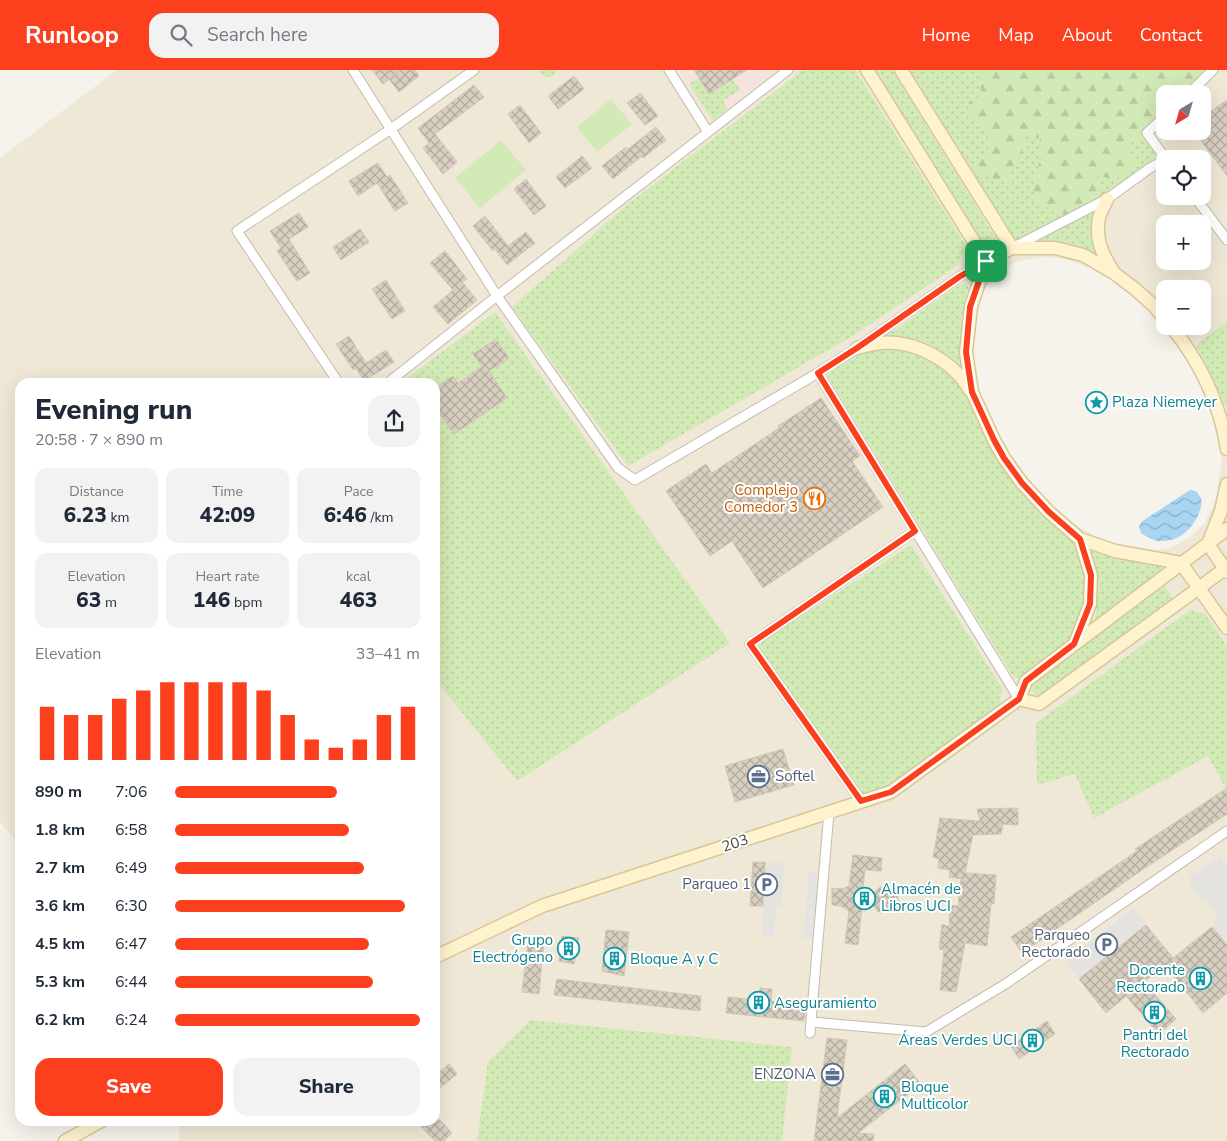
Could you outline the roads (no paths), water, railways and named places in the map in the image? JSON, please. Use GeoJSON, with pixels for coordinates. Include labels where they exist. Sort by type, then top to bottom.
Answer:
{"type":"FeatureCollection","features":[{"type":"Feature","properties":{"kind":"street"},"geometry":{"type":"LineString","coordinates":[[353,70],[497,296],[618,468],[634,480],[818,373],[959,277],[986,261],[1107,199],[1156,165]]}},
{"type":"Feature","properties":{"kind":"street"},"geometry":{"type":"LineString","coordinates":[[335,378],[237,231],[391,129],[474,70]]}},
{"type":"Feature","properties":{"kind":"street"},"geometry":{"type":"LineString","coordinates":[[669,70],[708,132]]}},
{"type":"Feature","properties":{"kind":"street"},"geometry":{"type":"LineString","coordinates":[[394,378],[788,70]]}},
{"type":"Feature","properties":{"kind":"street"},"geometry":{"type":"LineString","coordinates":[[866,70],[986,261]]}},
{"type":"Feature","properties":{"kind":"street"},"geometry":{"type":"LineString","coordinates":[[902,70],[1012,248]]}},
{"type":"Feature","properties":{"kind":"street"},"geometry":{"type":"LineString","coordinates":[[1197,85],[1213,70]]}},
{"type":"Feature","properties":{"kind":"street"},"geometry":{"type":"LineString","coordinates":[[1156,124],[1147,133],[1159,150]]}},
{"type":"Feature","properties":{"kind":"street"},"geometry":{"type":"LineString","coordinates":[[1107,199],[1099,216],[1098,237],[1103,256],[1114,273]]}},
{"type":"Feature","properties":{"kind":"street"},"geometry":{"type":"LineString","coordinates":[[1201,205],[1227,240]]}},
{"type":"Feature","properties":{"kind":"street"},"geometry":{"type":"LineString","coordinates":[[1012,248],[1054,248],[1082,254],[1114,273],[1156,308]]}},
{"type":"Feature","properties":{"kind":"street"},"geometry":{"type":"LineString","coordinates":[[972,392],[966,352],[970,307],[986,261]]}},
{"type":"Feature","properties":{"kind":"street"},"geometry":{"type":"LineString","coordinates":[[1177,335],[1199,366],[1214,396],[1224,424],[1227,449]]}},
{"type":"Feature","properties":{"kind":"street"},"geometry":{"type":"LineString","coordinates":[[857,348],[881,343],[903,344],[924,350],[943,361],[959,375],[972,392],[1004,458],[1022,483],[1049,512],[1080,539],[1115,551],[1181,563],[1227,628]]}},
{"type":"Feature","properties":{"kind":"street"},"geometry":{"type":"LineString","coordinates":[[818,373],[1019,699],[1039,704],[1226,569],[1208,544]]}},
{"type":"Feature","properties":{"kind":"street"},"geometry":{"type":"LineString","coordinates":[[1208,544],[1221,511],[1227,484]]}},
{"type":"Feature","properties":{"kind":"street"},"geometry":{"type":"LineString","coordinates":[[1019,699],[1026,681],[1227,529]]}},
{"type":"Feature","properties":{"kind":"street"},"geometry":{"type":"LineString","coordinates":[[861,801],[750,644],[915,531]]}},
{"type":"Feature","properties":{"kind":"street"},"geometry":{"type":"LineString","coordinates":[[1074,644],[1090,604],[1091,575],[1080,539]]}},
{"type":"Feature","properties":{"kind":"street","name":"203"},"geometry":{"type":"LineString","coordinates":[[440,955],[542,906],[891,792],[1019,699]]}},
{"type":"Feature","properties":{"kind":"street"},"geometry":{"type":"LineString","coordinates":[[810,1033],[829,812]]}},
{"type":"Feature","properties":{"kind":"street"},"geometry":{"type":"LineString","coordinates":[[811,1022],[926,1032],[1007,983],[1227,831]]}},
{"type":"Feature","properties":{"kind":"street"},"geometry":{"type":"LineString","coordinates":[[65,1141],[93,1126]]}},
{"type":"Feature","properties":{"kind":"water"},"geometry":{"type":"Polygon","coordinates":[[[1190,490],[1197,492],[1201,498],[1201,504],[1195,522],[1186,532],[1176,538],[1160,541],[1141,533],[1139,527],[1141,522],[1190,490]]]}},
{"type":"Feature","properties":{"kind":"place","name":"Plaza Niemeyer"},"geometry":{"type":"Point","coordinates":[1096,402]}},
{"type":"Feature","properties":{"kind":"place","name":"Complejo Comedor 3"},"geometry":{"type":"Point","coordinates":[814,499]}},
{"type":"Feature","properties":{"kind":"place","name":"Softel"},"geometry":{"type":"Point","coordinates":[759,776]}},
{"type":"Feature","properties":{"kind":"place","name":"Parqueo 1"},"geometry":{"type":"Point","coordinates":[767,884]}},
{"type":"Feature","properties":{"kind":"place","name":"Almacén de Libros UCI"},"geometry":{"type":"Point","coordinates":[865,898]}},
{"type":"Feature","properties":{"kind":"place","name":"Parqueo Rectorado"},"geometry":{"type":"Point","coordinates":[1106,944]}},
{"type":"Feature","properties":{"kind":"place","name":"Grupo Electrógeno"},"geometry":{"type":"Point","coordinates":[569,949]}},
{"type":"Feature","properties":{"kind":"place","name":"Bloque A y C"},"geometry":{"type":"Point","coordinates":[614,959]}},
{"type":"Feature","properties":{"kind":"place","name":"Docente Rectorado"},"geometry":{"type":"Point","coordinates":[1201,979]}},
{"type":"Feature","properties":{"kind":"place","name":"Aseguramiento"},"geometry":{"type":"Point","coordinates":[758,1003]}},
{"type":"Feature","properties":{"kind":"place","name":"Pantri del Rectorado"},"geometry":{"type":"Point","coordinates":[1155,1012]}},
{"type":"Feature","properties":{"kind":"place","name":"Áreas Verdes UCI"},"geometry":{"type":"Point","coordinates":[1033,1040]}},
{"type":"Feature","properties":{"kind":"place","name":"ENZONA"},"geometry":{"type":"Point","coordinates":[832,1074]}},
{"type":"Feature","properties":{"kind":"place","name":"Bloque Multicolor"},"geometry":{"type":"Point","coordinates":[885,1096]}}]}
